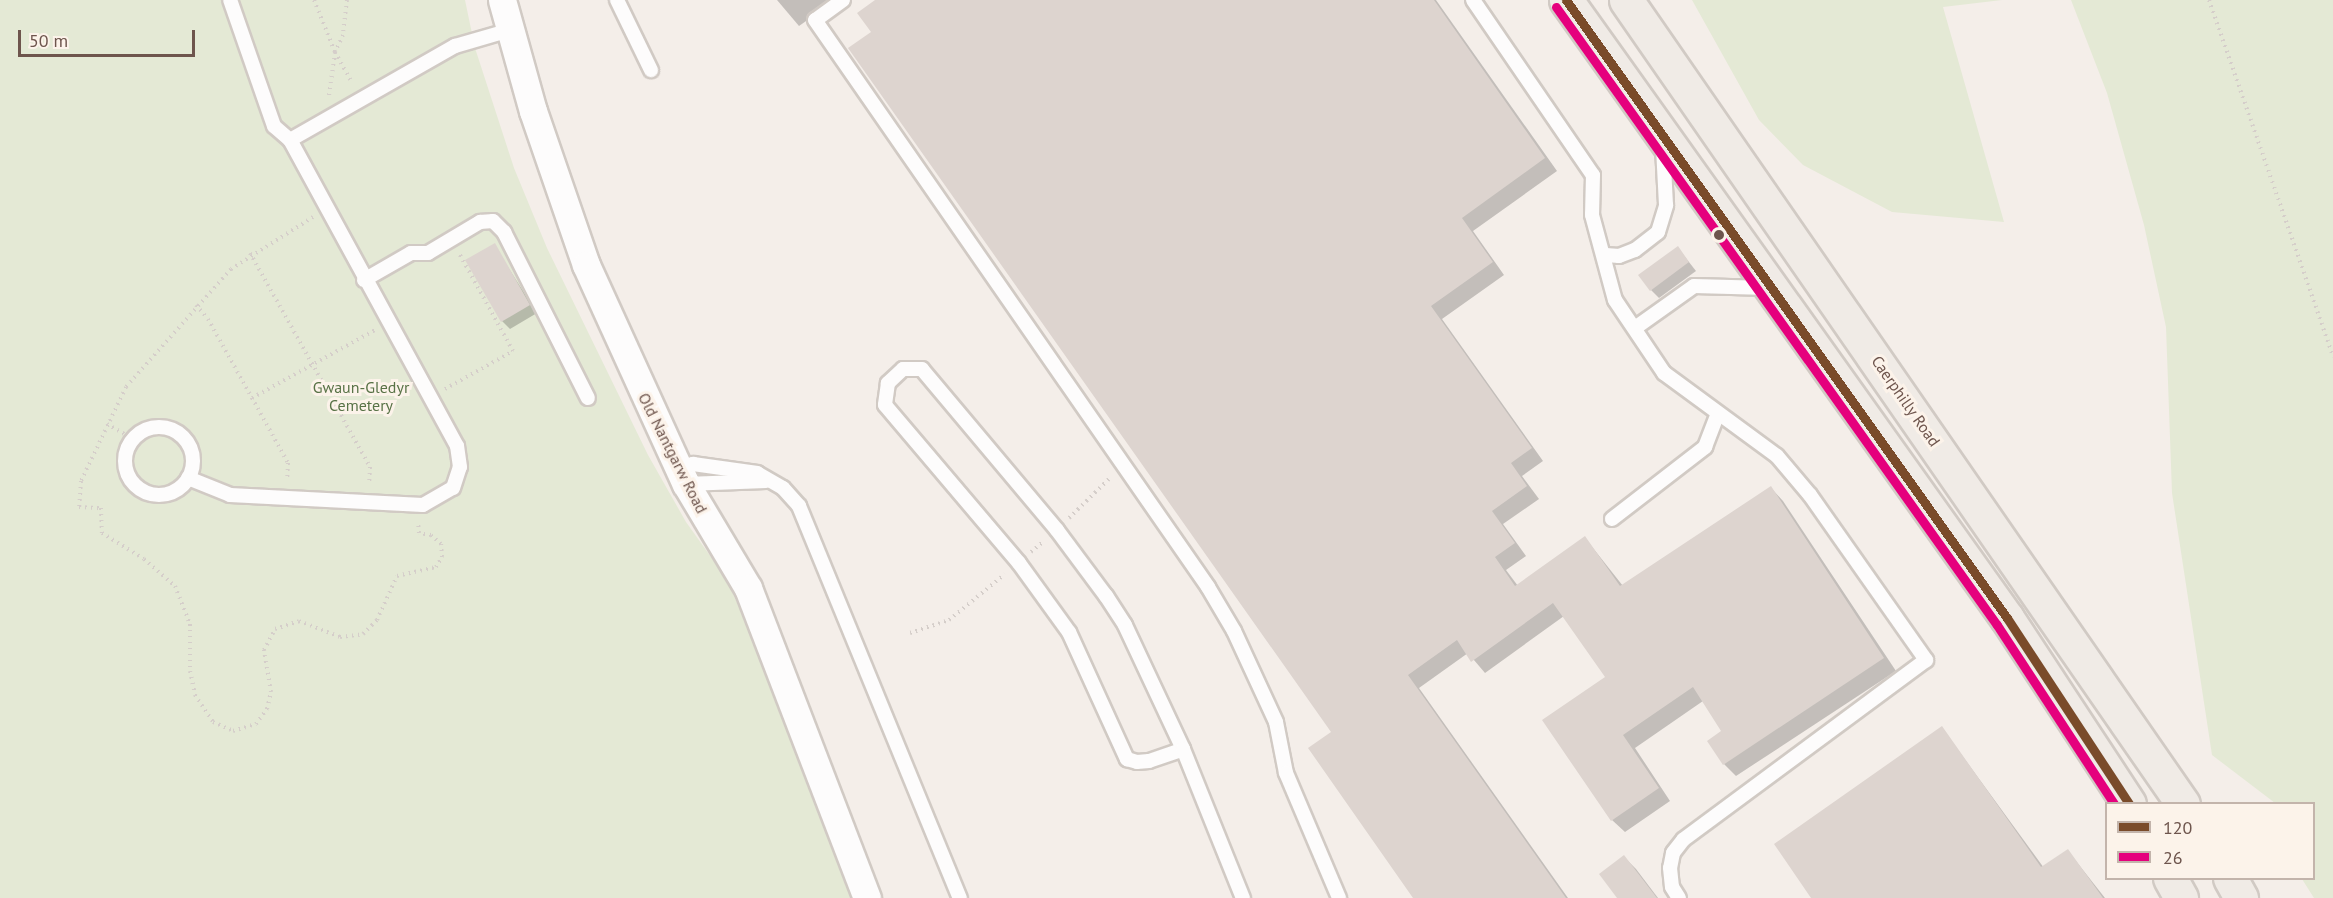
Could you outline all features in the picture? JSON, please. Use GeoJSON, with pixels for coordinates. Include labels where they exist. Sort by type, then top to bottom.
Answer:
{"type":"FeatureCollection","features":[{"type":"Feature","properties":{"kind":"main road"},"geometry":{"type":"LineString","coordinates":[[1566,0],[2007,618],[2128,802]]}},
{"type":"Feature","properties":{"kind":"main road","name":"Caerphilly Road"},"geometry":{"type":"LineString","coordinates":[[1626,0],[2182,802]]}},
{"type":"Feature","properties":{"kind":"main road"},"geometry":{"type":"LineString","coordinates":[[2171,880],[2181,898]]}},
{"type":"Feature","properties":{"kind":"main road"},"geometry":{"type":"LineString","coordinates":[[2231,880],[2241,898]]}},
{"type":"Feature","properties":{"kind":"street","name":"Old Nantgarw Road"},"geometry":{"type":"LineString","coordinates":[[502,0],[586,265],[682,476],[748,588],[867,898]]}},
{"type":"Feature","properties":{"kind":"lane"},"geometry":{"type":"LineString","coordinates":[[188,478],[230,495],[369,502],[434,502],[453,488],[460,455],[290,140],[274,126],[261,95],[230,0]]}},
{"type":"Feature","properties":{"kind":"lane"},"geometry":{"type":"LineString","coordinates":[[617,0],[651,70]]}},
{"type":"Feature","properties":{"kind":"lane"},"geometry":{"type":"LineString","coordinates":[[843,0],[815,20],[1208,586],[1234,631],[1276,722],[1286,773],[1339,898]]}},
{"type":"Feature","properties":{"kind":"lane"},"geometry":{"type":"LineString","coordinates":[[1473,0],[1593,175],[1592,215],[1606,255],[1616,300],[1664,373],[1717,416],[1777,456],[1803,487],[1926,660],[1683,840],[1673,853],[1670,868],[1672,887],[1679,898]]}},
{"type":"Feature","properties":{"kind":"lane"},"geometry":{"type":"LineString","coordinates":[[290,140],[358,98],[455,46],[510,30]]}},
{"type":"Feature","properties":{"kind":"lane"},"geometry":{"type":"LineString","coordinates":[[1606,255],[1619,256],[1635,250],[1658,231],[1666,205],[1662,136]]}},
{"type":"Feature","properties":{"kind":"lane"},"geometry":{"type":"LineString","coordinates":[[364,280],[411,253],[428,253],[480,222],[492,221],[504,232],[588,398]]}},
{"type":"Feature","properties":{"kind":"lane"},"geometry":{"type":"LineString","coordinates":[[1635,328],[1694,286],[1770,288]]}},
{"type":"Feature","properties":{"kind":"lane"},"geometry":{"type":"LineString","coordinates":[[1183,749],[1149,760],[1137,762],[1127,759],[1070,632],[1019,563],[885,405],[888,382],[903,369],[922,369],[1057,530],[1125,625],[1183,749],[1243,898]]}},
{"type":"Feature","properties":{"kind":"lane"},"geometry":{"type":"LineString","coordinates":[[1612,519],[1705,447],[1717,416]]}},
{"type":"Feature","properties":{"kind":"lane"},"geometry":{"type":"LineString","coordinates":[[155,427],[176,431],[184,438],[193,457],[188,478],[182,486],[163,495],[142,490],[128,475],[125,464],[133,440],[155,427]]}},
{"type":"Feature","properties":{"kind":"lane"},"geometry":{"type":"LineString","coordinates":[[682,476],[693,464],[757,473],[766,481]]}},
{"type":"Feature","properties":{"kind":"lane"},"geometry":{"type":"LineString","coordinates":[[682,476],[766,481],[783,488],[799,506],[960,898]]}},
{"type":"Feature","properties":{"kind":"path"},"geometry":{"type":"LineString","coordinates":[[314,0],[334,51],[358,98]]}},
{"type":"Feature","properties":{"kind":"path"},"geometry":{"type":"LineString","coordinates":[[328,104],[334,51],[343,35],[347,0]]}},
{"type":"Feature","properties":{"kind":"path"},"geometry":{"type":"LineString","coordinates":[[2209,0],[2333,357]]}},
{"type":"Feature","properties":{"kind":"path"},"geometry":{"type":"LineString","coordinates":[[314,216],[250,254],[196,305],[126,387],[81,481],[79,507],[101,508],[102,533],[152,565],[175,586],[190,624],[190,671],[195,695],[213,722],[226,730],[249,728],[267,709],[271,692],[264,650],[275,629],[299,621],[340,637],[363,634],[377,620],[397,576],[436,567],[442,556],[441,544],[431,535],[419,533],[418,521]]}},
{"type":"Feature","properties":{"kind":"path"},"geometry":{"type":"LineString","coordinates":[[444,389],[513,351],[456,249]]}},
{"type":"Feature","properties":{"kind":"path"},"geometry":{"type":"LineString","coordinates":[[250,254],[370,467],[369,502]]}},
{"type":"Feature","properties":{"kind":"path"},"geometry":{"type":"LineString","coordinates":[[196,305],[208,319],[288,462],[286,498]]}},
{"type":"Feature","properties":{"kind":"path"},"geometry":{"type":"LineString","coordinates":[[252,398],[377,329]]}},
{"type":"Feature","properties":{"kind":"path"},"geometry":{"type":"LineString","coordinates":[[107,424],[133,440]]}},
{"type":"Feature","properties":{"kind":"green space","name":"Gwaun-Gledyr Cemetery"},"geometry":{"type":"Polygon","coordinates":[[[0,0],[465,0],[475,48],[514,168],[547,248],[648,455],[686,522],[726,578],[765,665],[852,898],[0,898],[0,0]]]}},
{"type":"Feature","properties":{"kind":"green space"},"geometry":{"type":"Polygon","coordinates":[[[1692,0],[2002,0],[1943,7],[2004,222],[1892,212],[1803,165],[1759,120],[1692,0]]]}},
{"type":"Feature","properties":{"kind":"green space"},"geometry":{"type":"Polygon","coordinates":[[[2071,0],[2333,0],[2333,898],[2314,898],[2303,880],[2315,880],[2315,802],[2274,802],[2212,755],[2172,493],[2166,327],[2144,225],[2107,93],[2071,0]]]}},
{"type":"Feature","properties":{"kind":"building"},"geometry":{"type":"Polygon","coordinates":[[[875,0],[1434,0],[1545,158],[1462,218],[1493,262],[1431,306],[1532,448],[1511,463],[1527,486],[1492,511],[1515,543],[1495,557],[1515,586],[1585,536],[1620,586],[1771,486],[1884,658],[1723,765],[1707,741],[1721,731],[1693,687],[1623,735],[1659,788],[1611,821],[1542,720],[1605,677],[1553,603],[1471,662],[1457,640],[1408,675],[1566,898],[1413,898],[1308,748],[1331,732],[848,48],[871,32],[857,13],[875,0]]]}},
{"type":"Feature","properties":{"kind":"building"},"geometry":{"type":"Polygon","coordinates":[[[495,243],[530,305],[501,322],[465,260],[495,243]]]}},
{"type":"Feature","properties":{"kind":"building"},"geometry":{"type":"Polygon","coordinates":[[[1678,246],[1689,262],[1650,291],[1638,275],[1678,246]]]}},
{"type":"Feature","properties":{"kind":"building"},"geometry":{"type":"Polygon","coordinates":[[[1942,726],[2041,867],[2068,849],[2103,898],[1811,898],[1774,844],[1942,726]]]}},
{"type":"Feature","properties":{"kind":"building"},"geometry":{"type":"Polygon","coordinates":[[[1624,855],[1657,898],[1617,898],[1599,874],[1624,855]]]}},
{"type":"Feature","properties":{"kind":"transit line","name":"120"},"geometry":{"type":"LineString","coordinates":[[1566,0],[2007,618],[2128,802]]}},
{"type":"Feature","properties":{"kind":"transit line","name":"26"},"geometry":{"type":"LineString","coordinates":[[1556,7],[1997,625],[2113,802]]}}]}
